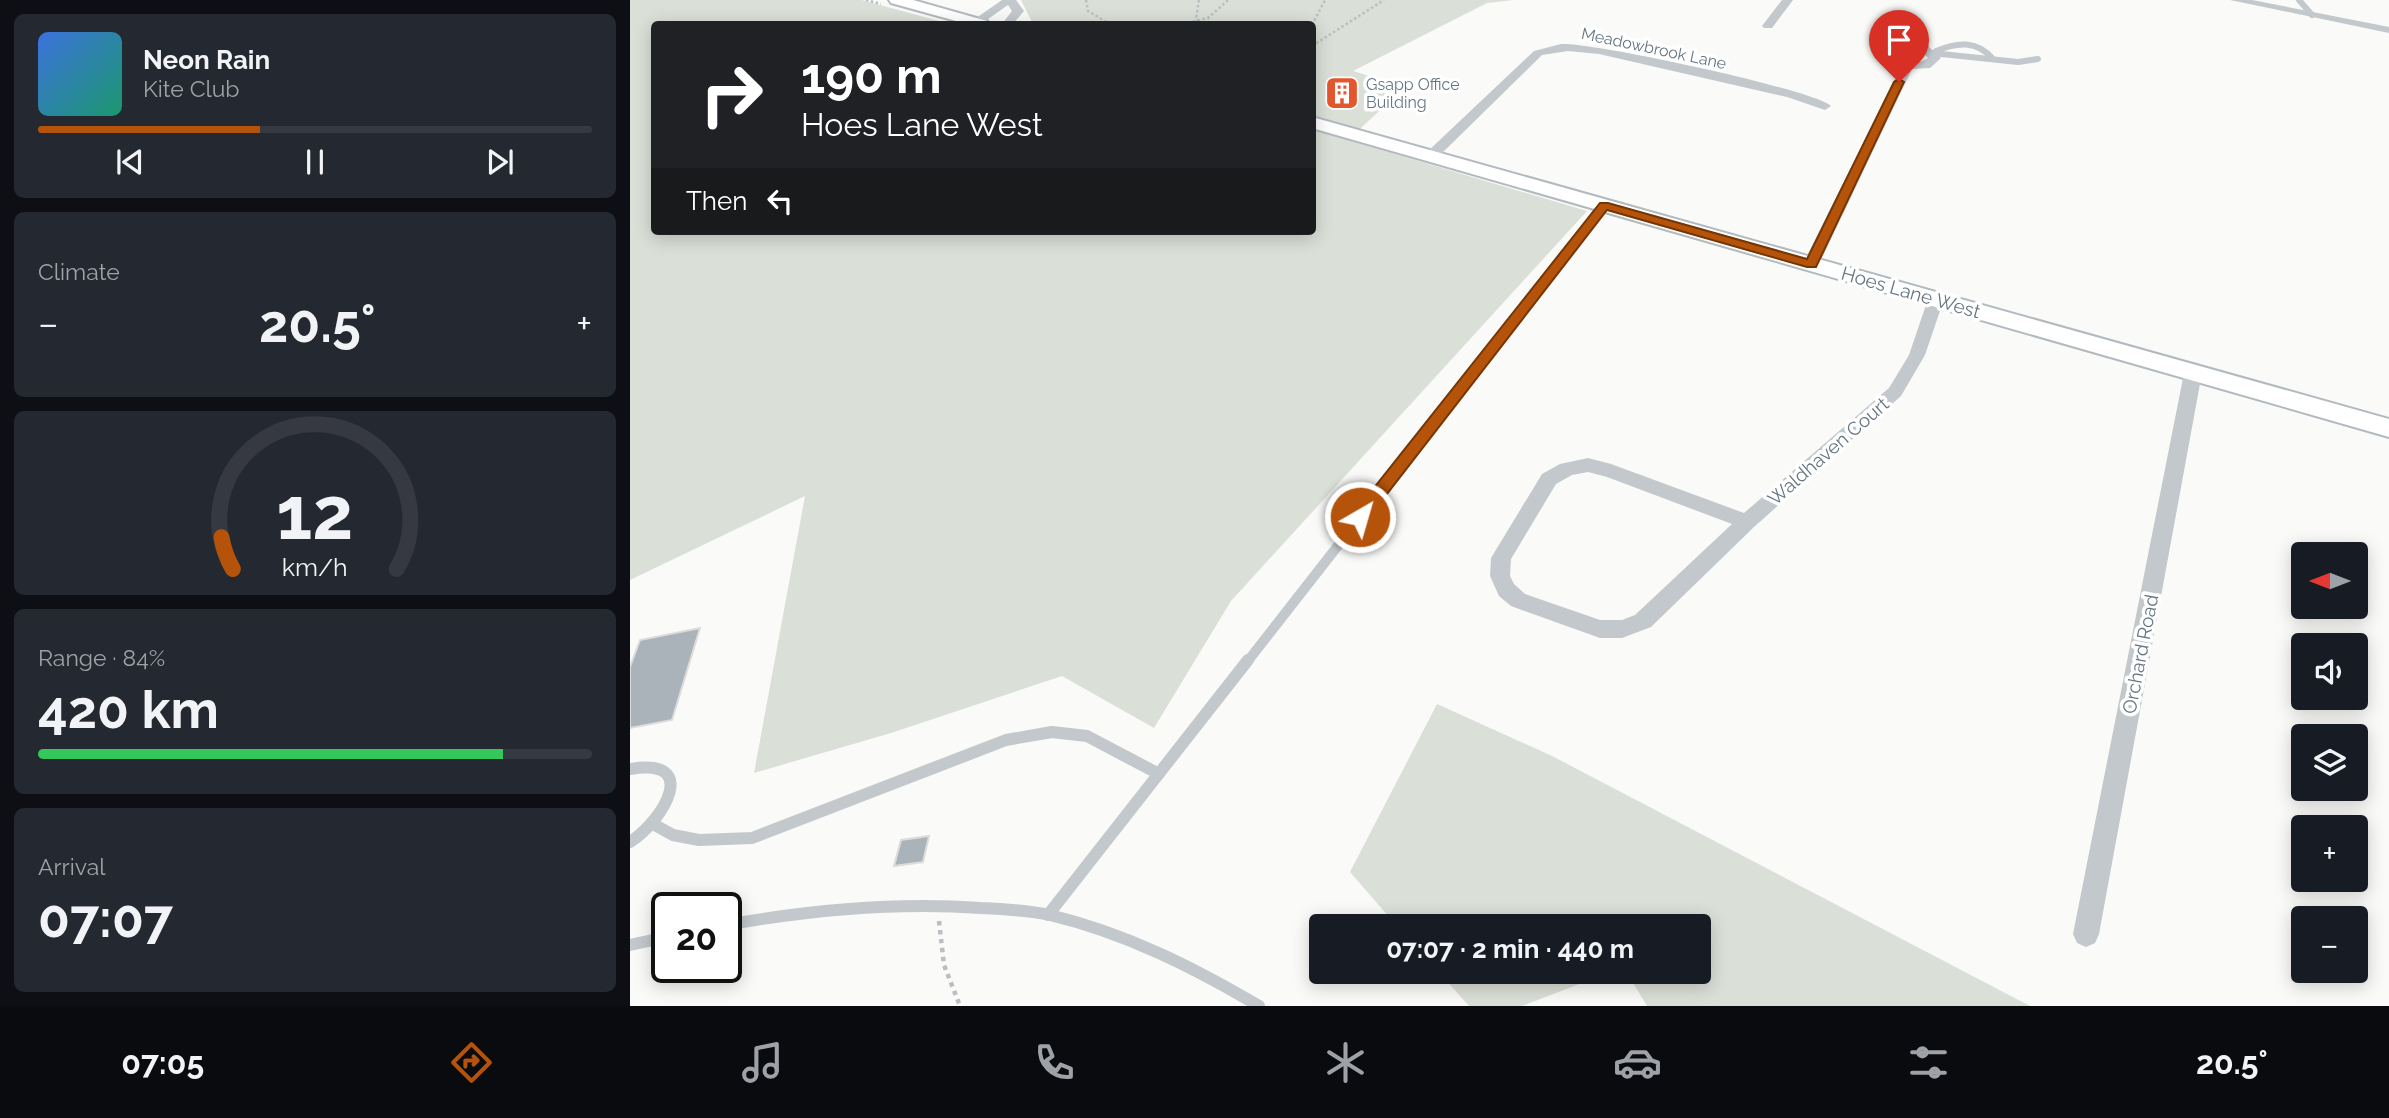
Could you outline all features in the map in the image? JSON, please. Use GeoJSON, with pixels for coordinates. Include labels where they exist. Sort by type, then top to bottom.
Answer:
{"type":"FeatureCollection","features":[{"type":"Feature","properties":{"kind":"street"},"geometry":{"type":"LineString","coordinates":[[895,0],[968,21]]}},
{"type":"Feature","properties":{"kind":"street"},"geometry":{"type":"LineString","coordinates":[[983,21],[1009,0],[1018,11],[1010,21]]}},
{"type":"Feature","properties":{"kind":"street"},"geometry":{"type":"LineString","coordinates":[[1768,26],[1788,0]]}},
{"type":"Feature","properties":{"kind":"street"},"geometry":{"type":"LineString","coordinates":[[2235,0],[2389,30]]}},
{"type":"Feature","properties":{"kind":"street"},"geometry":{"type":"LineString","coordinates":[[1905,45],[1924,48],[1932,53],[1935,58],[1933,62],[1920,66],[1908,65],[1890,57],[1889,50],[1905,45]]}},
{"type":"Feature","properties":{"kind":"street","name":"Meadowbrook Lane"},"geometry":{"type":"LineString","coordinates":[[1431,156],[1538,53],[1554,48],[1576,46],[1599,50],[1791,94],[1825,106]]}},
{"type":"Feature","properties":{"kind":"street"},"geometry":{"type":"LineString","coordinates":[[1811,264],[1908,65]]}},
{"type":"Feature","properties":{"kind":"street","name":"Hoes Lane West"},"geometry":{"type":"LineString","coordinates":[[1316,123],[2389,428]]}},
{"type":"Feature","properties":{"kind":"street","name":"Waldhaven Court"},"geometry":{"type":"LineString","coordinates":[[1747,522],[1611,471],[1588,465],[1567,469],[1549,479],[1501,558],[1500,576],[1506,590],[1518,600],[1600,629],[1622,629],[1643,621],[1747,522],[1895,392],[1917,355],[1937,299]]}},
{"type":"Feature","properties":{"kind":"street","name":"Orchard Road"},"geometry":{"type":"LineString","coordinates":[[2086,934],[2193,373]]}},
{"type":"Feature","properties":{"kind":"lane"},"geometry":{"type":"LineString","coordinates":[[2299,0],[2312,16]]}},
{"type":"Feature","properties":{"kind":"lane"},"geometry":{"type":"LineString","coordinates":[[1932,53],[1945,47],[1970,43],[1986,48],[1993,58]]}},
{"type":"Feature","properties":{"kind":"lane"},"geometry":{"type":"LineString","coordinates":[[1932,53],[2018,62],[2038,59]]}},
{"type":"Feature","properties":{"kind":"lane"},"geometry":{"type":"LineString","coordinates":[[1048,915],[1604,206]]}},
{"type":"Feature","properties":{"kind":"lane"},"geometry":{"type":"LineString","coordinates":[[653,824],[673,835],[699,840],[752,838],[1036,731],[1066,730],[1094,738],[1159,774]]}},
{"type":"Feature","properties":{"kind":"lane"},"geometry":{"type":"LineString","coordinates":[[630,769],[654,767],[665,772],[671,782],[671,795],[653,824],[630,842]]}},
{"type":"Feature","properties":{"kind":"lane"},"geometry":{"type":"LineString","coordinates":[[742,922],[879,905],[941,906],[1048,915],[1115,934],[1165,954],[1259,1006]]}},
{"type":"Feature","properties":{"kind":"lane"},"geometry":{"type":"LineString","coordinates":[[630,945],[651,940]]}},
{"type":"Feature","properties":{"kind":"path"},"geometry":{"type":"LineString","coordinates":[[1086,0],[1088,11],[1105,21]]}},
{"type":"Feature","properties":{"kind":"path"},"geometry":{"type":"LineString","coordinates":[[1199,0],[1199,21]]}},
{"type":"Feature","properties":{"kind":"path"},"geometry":{"type":"LineString","coordinates":[[1203,21],[1214,15],[1228,0]]}},
{"type":"Feature","properties":{"kind":"path"},"geometry":{"type":"LineString","coordinates":[[1314,21],[1325,0]]}},
{"type":"Feature","properties":{"kind":"path"},"geometry":{"type":"LineString","coordinates":[[1316,43],[1384,0]]}},
{"type":"Feature","properties":{"kind":"path"},"geometry":{"type":"LineString","coordinates":[[941,906],[940,955],[960,1006]]}},
{"type":"Feature","properties":{"kind":"shaded area"},"geometry":{"type":"Polygon","coordinates":[[[630,0],[862,0],[939,21],[651,21],[651,235],[1316,235],[1316,21],[1032,21],[1021,0],[1514,0],[1487,3],[1353,71],[1405,87],[1348,140],[1587,211],[1231,601],[1154,728],[1062,676],[891,733],[754,773],[805,496],[630,580],[630,0]]]}},
{"type":"Feature","properties":{"kind":"shaded area"},"geometry":{"type":"Polygon","coordinates":[[[1437,704],[1552,756],[2030,1006],[1647,1006],[1634,984],[1711,984],[1711,914],[1387,914],[1350,872],[1437,704]]]}},
{"type":"Feature","properties":{"kind":"shaded area"},"geometry":{"type":"Polygon","coordinates":[[[1450,984],[1579,984],[1522,1006],[1469,1006],[1450,984]]]}},
{"type":"Feature","properties":{"kind":"building"},"geometry":{"type":"Polygon","coordinates":[[[700,628],[672,720],[630,728],[630,667],[640,640],[700,628]]]}},
{"type":"Feature","properties":{"kind":"building"},"geometry":{"type":"Polygon","coordinates":[[[929,836],[923,862],[894,866],[901,840],[929,836]]]}},
{"type":"Feature","properties":{"kind":"place","name":"Gsapp Office Building"},"geometry":{"type":"Point","coordinates":[1342,93]}},
{"type":"Feature","properties":{"kind":"route"},"geometry":{"type":"LineString","coordinates":[[1360,517],[1604,206],[1811,264],[1899,82]]}}]}
